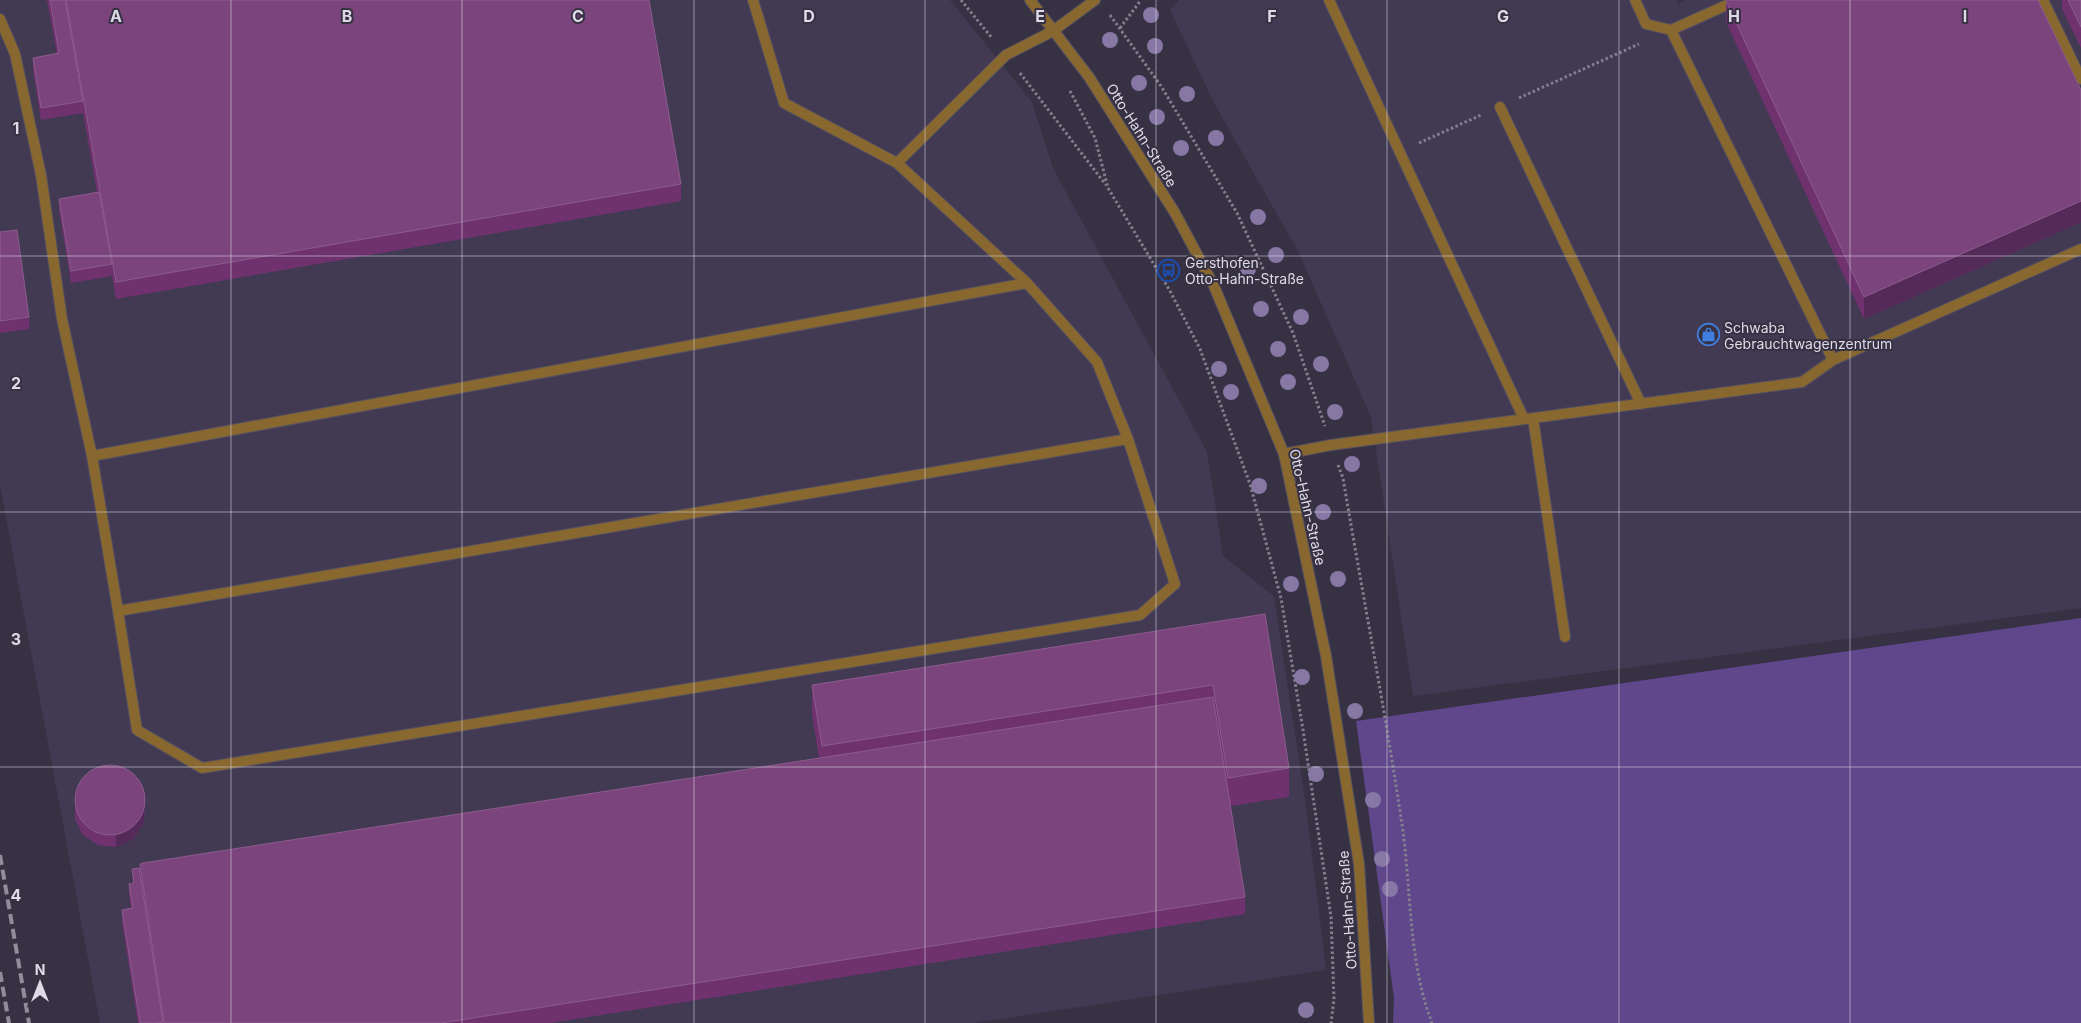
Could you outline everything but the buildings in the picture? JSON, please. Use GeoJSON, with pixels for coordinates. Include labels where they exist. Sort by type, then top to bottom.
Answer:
{"type":"FeatureCollection","features":[{"type":"Feature","properties":{"kind":"street"},"geometry":{"type":"LineString","coordinates":[[0,19],[15,54],[42,175],[62,319],[92,456],[137,730],[202,768],[1140,615],[1175,584],[1128,439],[1097,362],[1027,283],[897,163],[784,103],[753,0]]}},
{"type":"Feature","properties":{"kind":"street","name":"Otto-Hahn-Straße"},"geometry":{"type":"LineString","coordinates":[[1030,0],[1089,76],[1179,221],[1214,286],[1284,454],[1326,656],[1359,864],[1369,1023]]}},
{"type":"Feature","properties":{"kind":"street"},"geometry":{"type":"LineString","coordinates":[[897,163],[1006,55],[1053,31],[1095,0]]}},
{"type":"Feature","properties":{"kind":"street"},"geometry":{"type":"LineString","coordinates":[[1635,0],[1646,24],[1671,30],[1738,0]]}},
{"type":"Feature","properties":{"kind":"street"},"geometry":{"type":"LineString","coordinates":[[2043,0],[2081,79]]}},
{"type":"Feature","properties":{"kind":"street"},"geometry":{"type":"LineString","coordinates":[[1331,1],[1400,152],[1528,419],[1565,637]]}},
{"type":"Feature","properties":{"kind":"street"},"geometry":{"type":"LineString","coordinates":[[1671,30],[1833,360]]}},
{"type":"Feature","properties":{"kind":"street"},"geometry":{"type":"LineString","coordinates":[[1500,106],[1641,404]]}},
{"type":"Feature","properties":{"kind":"street"},"geometry":{"type":"LineString","coordinates":[[1284,454],[1332,445],[1802,382],[1833,360],[2081,250]]}},
{"type":"Feature","properties":{"kind":"street"},"geometry":{"type":"LineString","coordinates":[[92,456],[1027,283]]}},
{"type":"Feature","properties":{"kind":"street"},"geometry":{"type":"LineString","coordinates":[[118,611],[1128,439]]}},
{"type":"Feature","properties":{"kind":"path"},"geometry":{"type":"LineString","coordinates":[[961,0],[1006,55],[1108,188],[1170,291],[1200,349],[1250,484],[1278,588],[1301,721],[1331,918],[1334,999],[1331,1023]]}},
{"type":"Feature","properties":{"kind":"path"},"geometry":{"type":"LineString","coordinates":[[1120,28],[1141,0]]}},
{"type":"Feature","properties":{"kind":"path"},"geometry":{"type":"LineString","coordinates":[[1400,152],[1671,30]]}},
{"type":"Feature","properties":{"kind":"path"},"geometry":{"type":"LineString","coordinates":[[1069,90],[1095,138],[1108,188]]}},
{"type":"Feature","properties":{"kind":"shaded area"},"geometry":{"type":"Polygon","coordinates":[[[0,0],[950,0],[1032,102],[1053,168],[1207,452],[1223,556],[1274,596],[1306,806],[1326,970],[973,1023],[100,1023],[0,485],[0,0]]]}},
{"type":"Feature","properties":{"kind":"shaded area","name":"Schwaba Gebrauchtwagenzentrum"},"geometry":{"type":"Polygon","coordinates":[[[1179,0],[1676,0],[1678,4],[1686,0],[2081,0],[2081,608],[1413,696],[1371,417],[1299,253],[1213,101],[1170,10],[1179,0]]]}},
{"type":"Feature","properties":{"kind":"shaded area"},"geometry":{"type":"Polygon","coordinates":[[[2081,618],[2081,1023],[1393,1023],[1394,998],[1356,721],[2081,618]]]}},
{"type":"Feature","properties":{"kind":"railway"},"geometry":{"type":"LineString","coordinates":[[0,855],[29,1023]]}},
{"type":"Feature","properties":{"kind":"railway"},"geometry":{"type":"LineString","coordinates":[[0,972],[9,1023]]}},
{"type":"Feature","properties":{"kind":"place","name":"Gersthofen Otto-Hahn-Straße"},"geometry":{"type":"Point","coordinates":[1169,270]}},
{"type":"Feature","properties":{"kind":"place","name":"Schwaba Gebrauchtwagenzentrum"},"geometry":{"type":"Point","coordinates":[1708,335]}}]}
